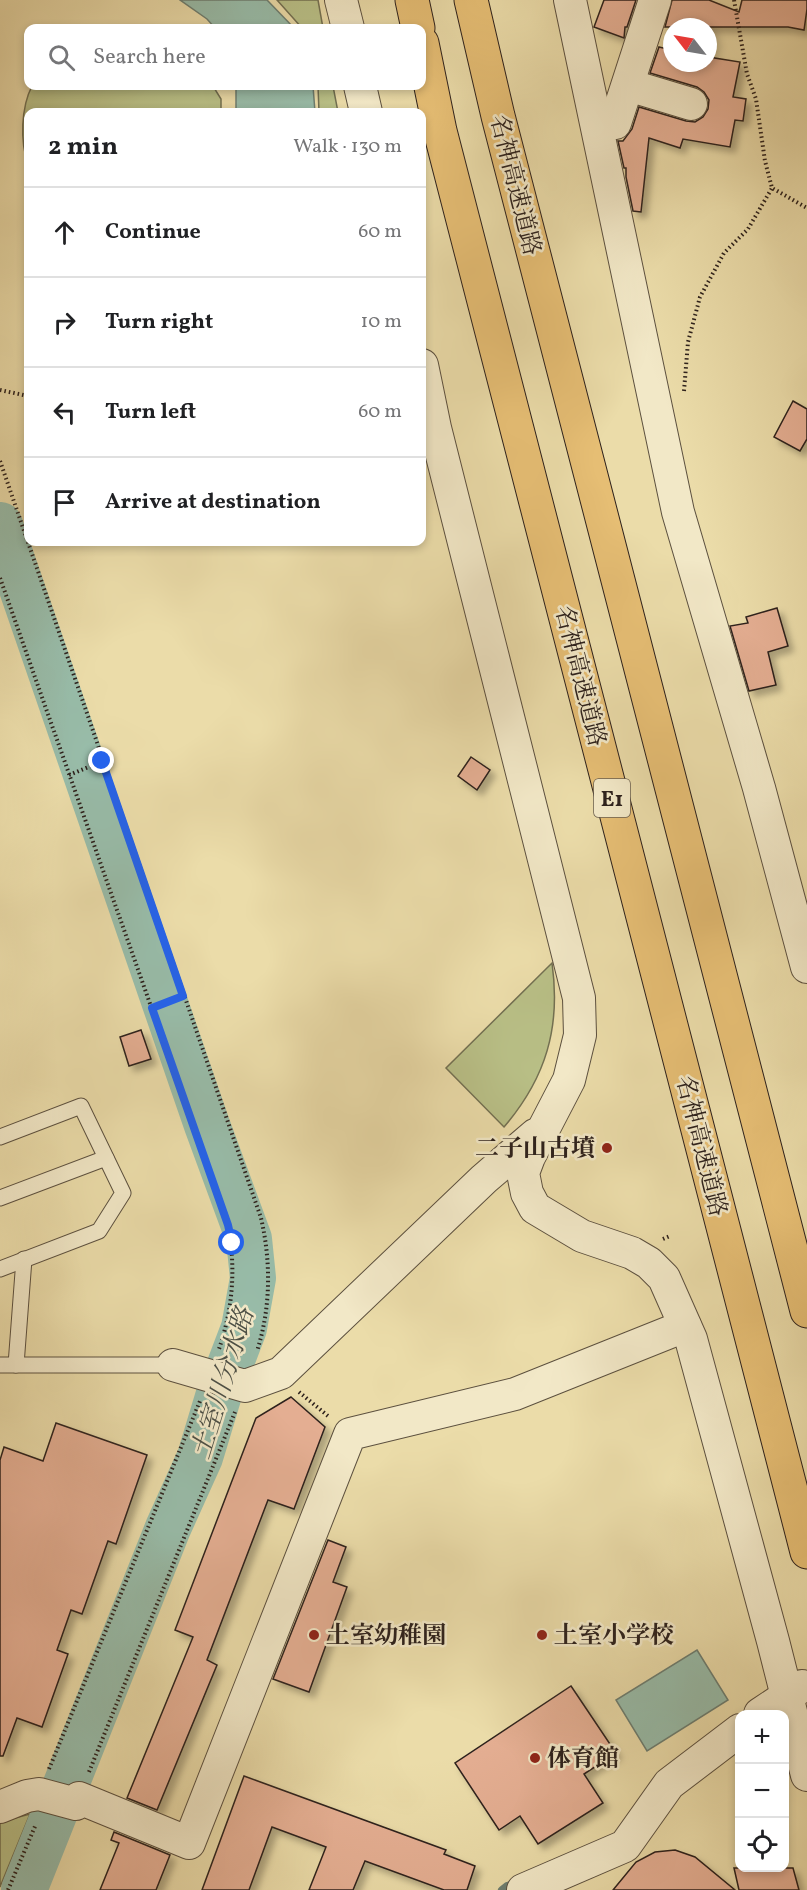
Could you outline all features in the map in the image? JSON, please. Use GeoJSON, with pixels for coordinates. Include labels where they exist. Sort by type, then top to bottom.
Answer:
{"type":"FeatureCollection","features":[{"type":"Feature","properties":{"kind":"highway"},"geometry":{"type":"LineString","coordinates":[[412,0],[417,24]]}},
{"type":"Feature","properties":{"kind":"highway","name":"名神高速道路"},"geometry":{"type":"LineString","coordinates":[[471,0],[501,128],[807,1311]]}},
{"type":"Feature","properties":{"kind":"highway","name":"名神高速道路"},"geometry":{"type":"LineString","coordinates":[[426,63],[440,131],[807,1552]]}},
{"type":"Feature","properties":{"kind":"street"},"geometry":{"type":"LineString","coordinates":[[341,0],[347,24]]}},
{"type":"Feature","properties":{"kind":"street"},"geometry":{"type":"LineString","coordinates":[[570,0],[678,512],[759,788],[807,967]]}},
{"type":"Feature","properties":{"kind":"street"},"geometry":{"type":"LineString","coordinates":[[597,125],[615,123],[655,0]]}},
{"type":"Feature","properties":{"kind":"street"},"geometry":{"type":"LineString","coordinates":[[628,85],[691,104]]}},
{"type":"Feature","properties":{"kind":"street"},"geometry":{"type":"LineString","coordinates":[[361,90],[365,108]]}},
{"type":"Feature","properties":{"kind":"street"},"geometry":{"type":"LineString","coordinates":[[426,384],[438,440],[579,998],[580,1035],[569,1080],[523,1173],[526,1193],[535,1208],[582,1236],[632,1252],[649,1263],[664,1278],[694,1351],[794,1690],[807,1775]]}},
{"type":"Feature","properties":{"kind":"street"},"geometry":{"type":"LineString","coordinates":[[173,1365],[245,1386],[280,1373],[484,1179],[543,1129]]}},
{"type":"Feature","properties":{"kind":"street"},"geometry":{"type":"LineString","coordinates":[[0,1807],[27,1796],[59,1797],[189,1843],[350,1434],[515,1394],[685,1326]]}},
{"type":"Feature","properties":{"kind":"street"},"geometry":{"type":"LineString","coordinates":[[766,1710],[794,1690]]}},
{"type":"Feature","properties":{"kind":"street"},"geometry":{"type":"LineString","coordinates":[[523,1890],[625,1846],[669,1784],[735,1734]]}},
{"type":"Feature","properties":{"kind":"lane"},"geometry":{"type":"LineString","coordinates":[[0,1137],[81,1106],[123,1193],[99,1231],[0,1269]]}},
{"type":"Feature","properties":{"kind":"lane"},"geometry":{"type":"LineString","coordinates":[[0,1198],[106,1158]]}},
{"type":"Feature","properties":{"kind":"lane"},"geometry":{"type":"LineString","coordinates":[[24,1259],[8,1365],[173,1365]]}},
{"type":"Feature","properties":{"kind":"path"},"geometry":{"type":"LineString","coordinates":[[660,430],[676,414],[683,399],[688,342],[700,297],[724,253],[748,229],[772,188],[765,161],[756,99],[747,74],[734,0]]}},
{"type":"Feature","properties":{"kind":"path"},"geometry":{"type":"LineString","coordinates":[[772,188],[807,208]]}},
{"type":"Feature","properties":{"kind":"path"},"geometry":{"type":"LineString","coordinates":[[0,390],[24,395]]}},
{"type":"Feature","properties":{"kind":"path"},"geometry":{"type":"LineString","coordinates":[[0,461],[24,532]]}},
{"type":"Feature","properties":{"kind":"path"},"geometry":{"type":"LineString","coordinates":[[8,1890],[59,1797],[245,1386],[260,1340],[267,1304],[268,1261],[261,1218],[29,546]]}},
{"type":"Feature","properties":{"kind":"path"},"geometry":{"type":"LineString","coordinates":[[0,578],[154,1007],[228,1225],[232,1243],[231,1307],[225,1334],[59,1797]]}},
{"type":"Feature","properties":{"kind":"path"},"geometry":{"type":"LineString","coordinates":[[69,775],[102,761]]}},
{"type":"Feature","properties":{"kind":"path"},"geometry":{"type":"LineString","coordinates":[[154,1007],[183,996]]}},
{"type":"Feature","properties":{"kind":"green space"},"geometry":{"type":"Polygon","coordinates":[[[277,0],[318,0],[322,24],[298,24],[277,0]]]}},
{"type":"Feature","properties":{"kind":"green space"},"geometry":{"type":"Polygon","coordinates":[[[30,90],[215,90],[221,99],[221,108],[25,108],[30,90]]]}},
{"type":"Feature","properties":{"kind":"green space"},"geometry":{"type":"Polygon","coordinates":[[[318,90],[334,90],[337,108],[319,108],[318,90]]]}},
{"type":"Feature","properties":{"kind":"green space"},"geometry":{"type":"Polygon","coordinates":[[[552,963],[554,1009],[547,1051],[530,1090],[504,1127],[446,1068],[552,963]]]}},
{"type":"Feature","properties":{"kind":"green space"},"geometry":{"type":"Polygon","coordinates":[[[30,1814],[0,1887],[0,1822],[30,1814]]]}},
{"type":"Feature","properties":{"kind":"shaded area"},"geometry":{"type":"Polygon","coordinates":[[[180,0],[267,0],[290,24],[211,24],[180,0]]]}},
{"type":"Feature","properties":{"kind":"shaded area"},"geometry":{"type":"Polygon","coordinates":[[[236,90],[313,90],[315,108],[236,108],[236,90]]]}},
{"type":"Feature","properties":{"kind":"shaded area"},"geometry":{"type":"Polygon","coordinates":[[[697,1650],[728,1700],[647,1751],[616,1700],[697,1650]]]}},
{"type":"Feature","properties":{"kind":"building"},"geometry":{"type":"Polygon","coordinates":[[[604,0],[636,0],[627,27],[625,27],[624,38],[594,27],[604,0]]]}},
{"type":"Feature","properties":{"kind":"building"},"geometry":{"type":"Polygon","coordinates":[[[672,0],[709,0],[739,12],[742,0],[807,0],[804,30],[788,27],[717,27],[717,18],[667,18],[672,0]]]}},
{"type":"Feature","properties":{"kind":"building"},"geometry":{"type":"Polygon","coordinates":[[[659,47],[663,48],[663,72],[717,72],[717,58],[740,62],[733,97],[746,99],[743,121],[735,120],[730,147],[683,139],[680,148],[649,138],[641,212],[633,211],[626,168],[624,168],[618,141],[623,141],[632,129],[639,107],[695,122],[703,117],[708,109],[709,100],[697,87],[650,73],[659,47]]]}},
{"type":"Feature","properties":{"kind":"building"},"geometry":{"type":"Polygon","coordinates":[[[793,401],[807,409],[807,439],[800,451],[774,437],[793,401]]]}},
{"type":"Feature","properties":{"kind":"building"},"geometry":{"type":"Polygon","coordinates":[[[777,608],[788,646],[768,652],[776,685],[749,691],[730,626],[748,623],[746,617],[777,608]]]}},
{"type":"Feature","properties":{"kind":"building"},"geometry":{"type":"Polygon","coordinates":[[[471,757],[490,770],[477,790],[458,776],[471,757]]]}},
{"type":"Feature","properties":{"kind":"building"},"geometry":{"type":"Polygon","coordinates":[[[141,1030],[151,1059],[129,1066],[120,1037],[141,1030]]]}},
{"type":"Feature","properties":{"kind":"building"},"geometry":{"type":"Polygon","coordinates":[[[291,1397],[325,1427],[294,1509],[268,1500],[207,1660],[217,1665],[157,1810],[127,1798],[193,1637],[175,1630],[256,1418],[291,1397]]]}},
{"type":"Feature","properties":{"kind":"building"},"geometry":{"type":"Polygon","coordinates":[[[56,1423],[147,1455],[116,1544],[108,1541],[82,1614],[71,1610],[57,1650],[68,1654],[42,1727],[17,1718],[3,1756],[0,1756],[0,1460],[4,1447],[43,1461],[56,1423]]]}},
{"type":"Feature","properties":{"kind":"building"},"geometry":{"type":"Polygon","coordinates":[[[328,1540],[346,1547],[333,1582],[347,1587],[309,1692],[273,1679],[328,1540]]]}},
{"type":"Feature","properties":{"kind":"building","name":"体育館"},"geometry":{"type":"Polygon","coordinates":[[[571,1686],[616,1753],[584,1774],[603,1803],[538,1844],[520,1816],[499,1830],[455,1763],[571,1686]]]}},
{"type":"Feature","properties":{"kind":"building"},"geometry":{"type":"Polygon","coordinates":[[[244,1776],[446,1850],[444,1854],[475,1866],[467,1890],[444,1890],[365,1861],[353,1890],[309,1890],[326,1847],[272,1827],[249,1890],[202,1890],[244,1776]]]}},
{"type":"Feature","properties":{"kind":"building"},"geometry":{"type":"Polygon","coordinates":[[[114,1832],[170,1855],[156,1890],[100,1890],[119,1843],[111,1840],[114,1832]]]}},
{"type":"Feature","properties":{"kind":"building"},"geometry":{"type":"Polygon","coordinates":[[[675,1850],[695,1857],[735,1890],[613,1890],[636,1862],[655,1852],[675,1850]]]}},
{"type":"Feature","properties":{"kind":"building"},"geometry":{"type":"Polygon","coordinates":[[[734,1868],[735,1872],[789,1872],[789,1868],[793,1868],[799,1890],[739,1890],[734,1868]]]}},
{"type":"Feature","properties":{"kind":"waterway","name":"土室川分水路"},"geometry":{"type":"LineString","coordinates":[[0,525],[207,1125],[249,1239],[253,1278],[244,1328],[219,1394],[200,1457],[168,1528],[24,1890]]}},
{"type":"Feature","properties":{"kind":"waterway"},"geometry":{"type":"LineString","coordinates":[[502,1890],[517,1883]]}},
{"type":"Feature","properties":{"kind":"place","name":"二子山古墳"},"geometry":{"type":"Point","coordinates":[607,1148]}},
{"type":"Feature","properties":{"kind":"place","name":"土室幼稚園"},"geometry":{"type":"Point","coordinates":[314,1635]}},
{"type":"Feature","properties":{"kind":"place","name":"土室小学校"},"geometry":{"type":"Point","coordinates":[542,1635]}},
{"type":"Feature","properties":{"kind":"place","name":"体育館"},"geometry":{"type":"Point","coordinates":[535,1758]}},
{"type":"Feature","properties":{"kind":"route"},"geometry":{"type":"LineString","coordinates":[[102,761],[183,996],[152,1008],[228,1225],[232,1243]]}}]}
